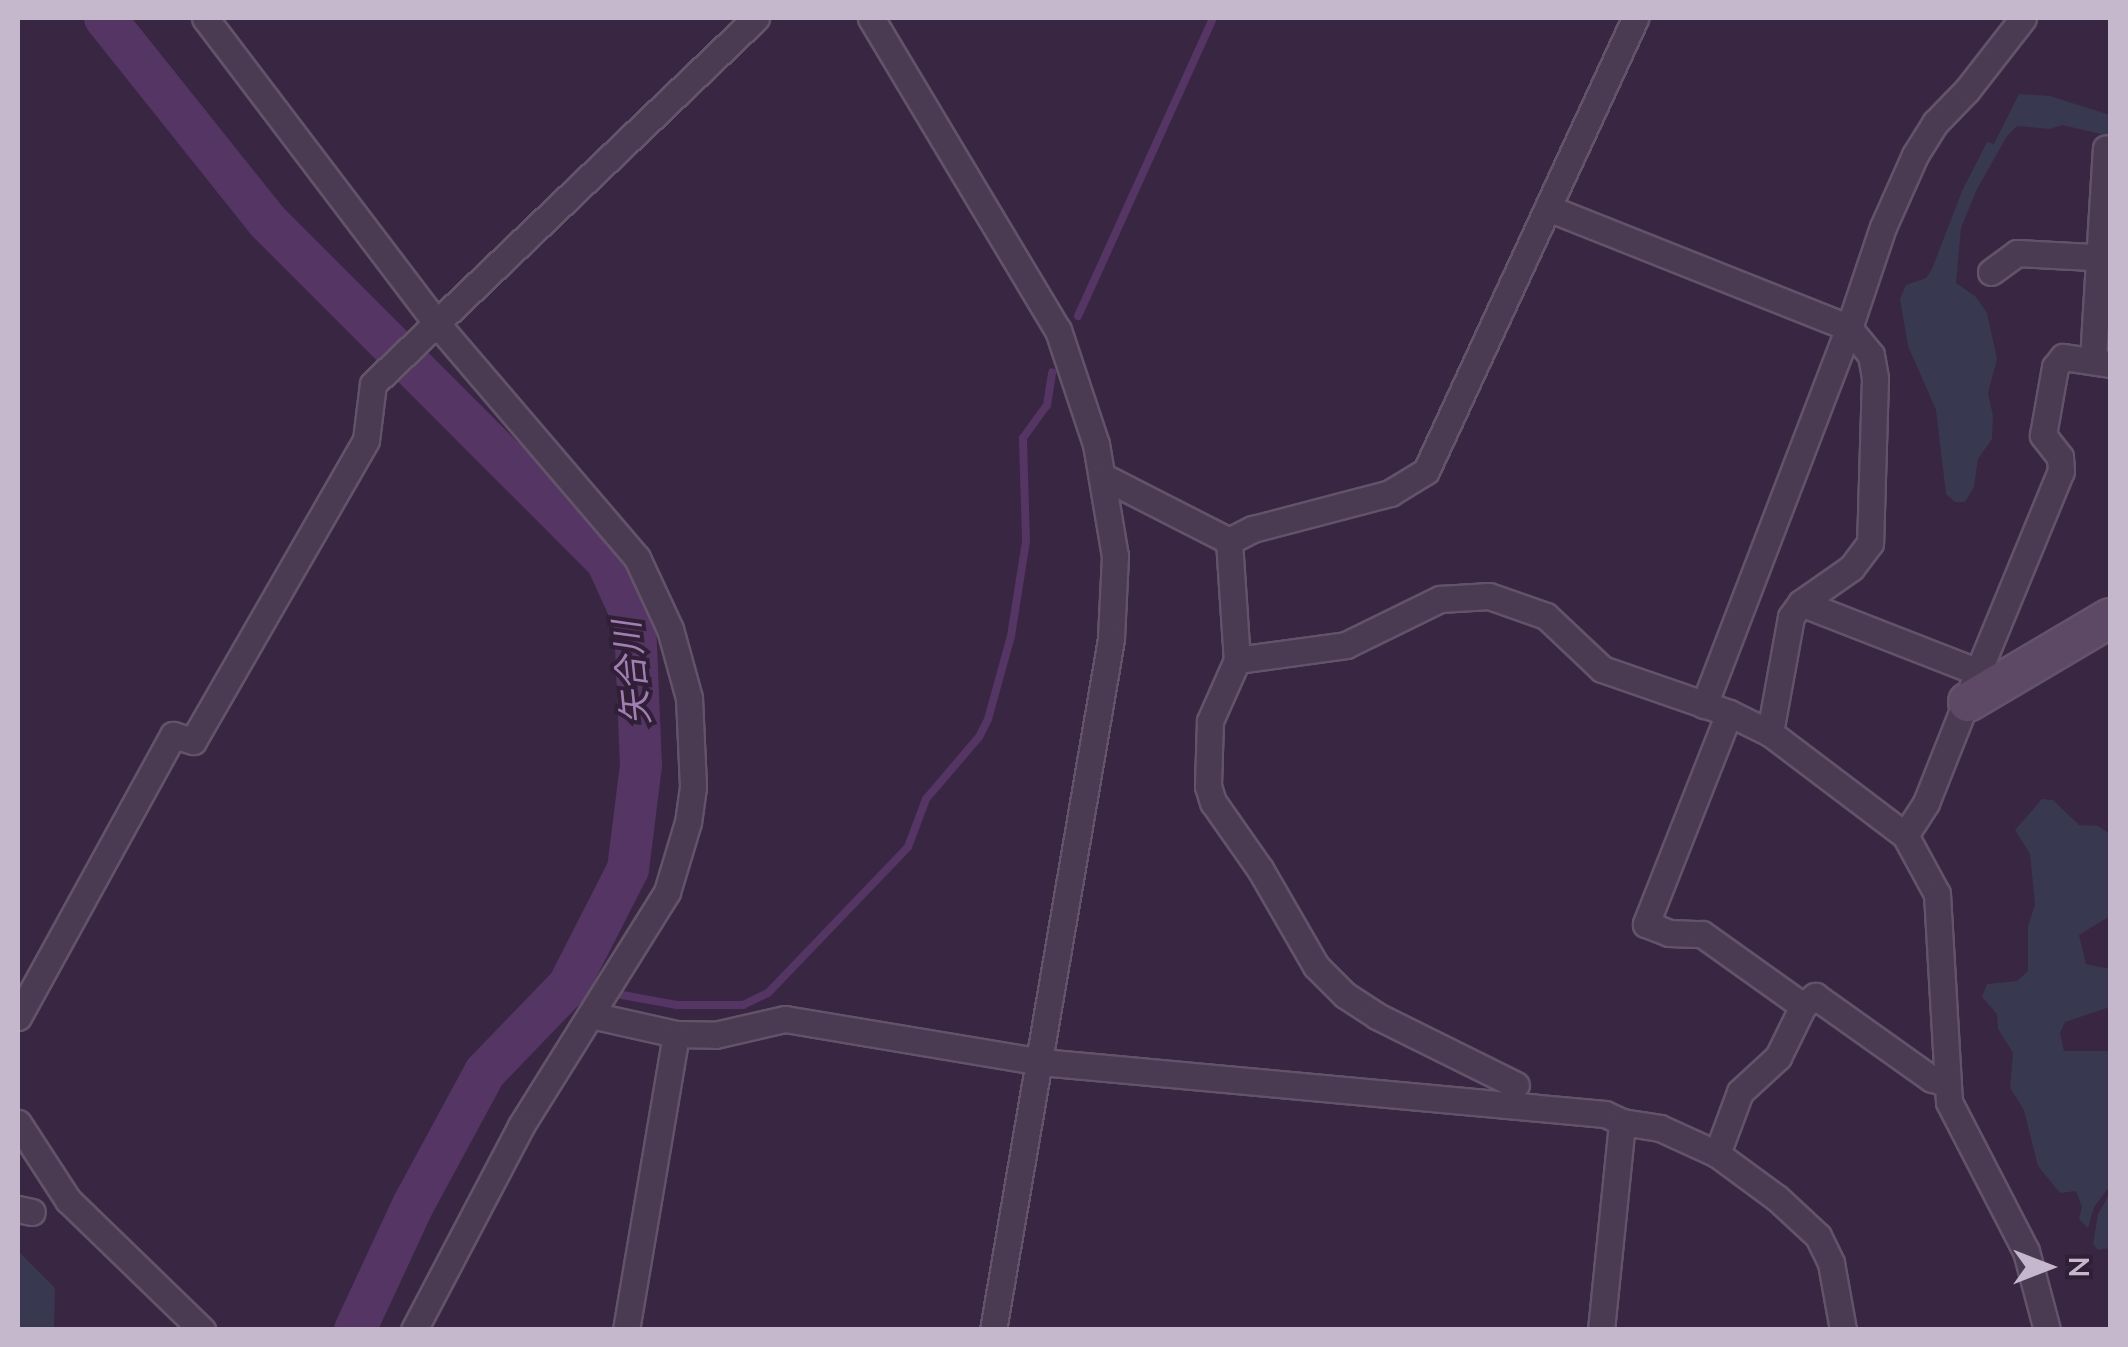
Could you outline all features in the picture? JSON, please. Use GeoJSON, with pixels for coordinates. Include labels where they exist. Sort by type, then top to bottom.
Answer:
{"type":"FeatureCollection","features":[{"type":"Feature","properties":{"kind":"street"},"geometry":{"type":"LineString","coordinates":[[205,18],[433,330],[636,558],[655,592],[679,658],[694,742],[688,822],[666,892],[521,1126],[414,1330]]}},
{"type":"Feature","properties":{"kind":"street"},"geometry":{"type":"LineString","coordinates":[[18,1016],[174,735],[194,741],[366,440],[374,384],[756,18]]}},
{"type":"Feature","properties":{"kind":"street"},"geometry":{"type":"LineString","coordinates":[[871,18],[1058,330],[1104,477],[1115,556],[1111,639],[1042,1062],[993,1330]]}},
{"type":"Feature","properties":{"kind":"street"},"geometry":{"type":"LineString","coordinates":[[1228,541],[1253,529],[1390,493],[1426,471],[1635,18]]}},
{"type":"Feature","properties":{"kind":"street"},"geometry":{"type":"LineString","coordinates":[[1704,704],[1849,328],[1883,227],[1915,154],[1935,123],[1967,90],[2023,18]]}},
{"type":"Feature","properties":{"kind":"street"},"geometry":{"type":"LineString","coordinates":[[1905,835],[1926,804],[2062,464],[2043,436],[2054,368],[2062,357],[2102,362],[2106,148]]}},
{"type":"Feature","properties":{"kind":"street"},"geometry":{"type":"LineString","coordinates":[[1548,208],[1849,328],[1871,355],[1875,378],[1870,542],[1850,568],[1801,603],[1787,628],[1770,734]]}},
{"type":"Feature","properties":{"kind":"street"},"geometry":{"type":"LineString","coordinates":[[1991,272],[2018,253],[2105,258]]}},
{"type":"Feature","properties":{"kind":"street"},"geometry":{"type":"LineString","coordinates":[[1104,477],[1228,541]]}},
{"type":"Feature","properties":{"kind":"street"},"geometry":{"type":"LineString","coordinates":[[1228,541],[1238,660],[1210,721],[1208,786],[1213,802],[1260,870],[1316,966],[1345,995],[1377,1016],[1516,1085]]}},
{"type":"Feature","properties":{"kind":"street"},"geometry":{"type":"LineString","coordinates":[[1238,660],[1346,645],[1426,604],[1471,594],[1529,607],[1546,616],[1602,670],[1704,704],[1770,734],[1905,835],[1937,894],[1949,1102],[2026,1250],[2047,1330]]}},
{"type":"Feature","properties":{"kind":"street"},"geometry":{"type":"LineString","coordinates":[[1801,603],[1973,687]]}},
{"type":"Feature","properties":{"kind":"street"},"geometry":{"type":"LineString","coordinates":[[1973,687],[2110,618]]}},
{"type":"Feature","properties":{"kind":"street"},"geometry":{"type":"LineString","coordinates":[[1729,714],[1646,924],[1669,933],[1702,934],[1803,1006]]}},
{"type":"Feature","properties":{"kind":"street"},"geometry":{"type":"LineString","coordinates":[[1717,1154],[1740,1092],[1778,1057],[1803,1006],[1816,996],[1932,1079],[1947,1083]]}},
{"type":"Feature","properties":{"kind":"street"},"geometry":{"type":"LineString","coordinates":[[593,1010],[676,1034],[715,1035],[785,1019],[1042,1062],[1605,1114],[1622,1122],[1660,1128],[1717,1154],[1777,1198],[1818,1236],[1831,1263],[1844,1330]]}},
{"type":"Feature","properties":{"kind":"street"},"geometry":{"type":"LineString","coordinates":[[626,1330],[676,1034]]}},
{"type":"Feature","properties":{"kind":"street"},"geometry":{"type":"LineString","coordinates":[[1601,1330],[1622,1122]]}},
{"type":"Feature","properties":{"kind":"street"},"geometry":{"type":"LineString","coordinates":[[18,1124],[68,1200],[202,1330]]}},
{"type":"Feature","properties":{"kind":"shaded area"},"geometry":{"type":"Polygon","coordinates":[[[2019,94],[2050,96],[2110,115],[2110,136],[2062,125],[2050,129],[2017,126],[2007,136],[1976,191],[1961,228],[1956,283],[1976,297],[1987,313],[1997,359],[1988,393],[1992,439],[1978,459],[1974,487],[1965,502],[1955,502],[1946,494],[1936,410],[1908,346],[1900,299],[1906,285],[1926,278],[1932,269],[1962,191],[1987,142],[1994,144],[2019,94]]]}},
{"type":"Feature","properties":{"kind":"shaded area"},"geometry":{"type":"Polygon","coordinates":[[[2042,799],[2053,800],[2079,825],[2098,826],[2110,834],[2110,916],[2079,935],[2086,964],[2110,969],[2110,1007],[2065,1022],[2060,1033],[2064,1051],[2110,1051],[2110,1186],[2094,1207],[2088,1228],[2079,1219],[2082,1207],[2076,1191],[2060,1193],[2038,1166],[2024,1110],[2010,1088],[2013,1053],[1998,1029],[1997,1014],[1982,997],[1987,984],[2017,981],[2028,971],[2028,926],[2035,905],[2030,854],[2015,830],[2042,799]]]}},
{"type":"Feature","properties":{"kind":"shaded area"},"geometry":{"type":"Polygon","coordinates":[[[2110,1193],[2110,1248],[2098,1250],[2093,1244],[2098,1214],[2110,1193]]]}},
{"type":"Feature","properties":{"kind":"shaded area"},"geometry":{"type":"Polygon","coordinates":[[[18,1251],[55,1288],[54,1329],[18,1329],[18,1251]]]}},
{"type":"Feature","properties":{"kind":"waterway","name":"矢合川"},"geometry":{"type":"LineString","coordinates":[[105,18],[267,221],[607,561],[635,623],[641,765],[628,869],[569,985],[485,1072],[413,1205],[355,1330]]}},
{"type":"Feature","properties":{"kind":"waterway"},"geometry":{"type":"LineString","coordinates":[[1078,316],[1213,18]]}},
{"type":"Feature","properties":{"kind":"waterway"},"geometry":{"type":"LineString","coordinates":[[611,993],[677,1005],[743,1005],[768,993],[908,847],[926,799],[979,737],[988,719],[1011,636],[1026,541],[1023,438],[1047,405],[1052,372]]}},
{"type":"Feature","properties":{"kind":"waterway"},"geometry":{"type":"LineString","coordinates":[[569,985],[598,990]]}}]}
